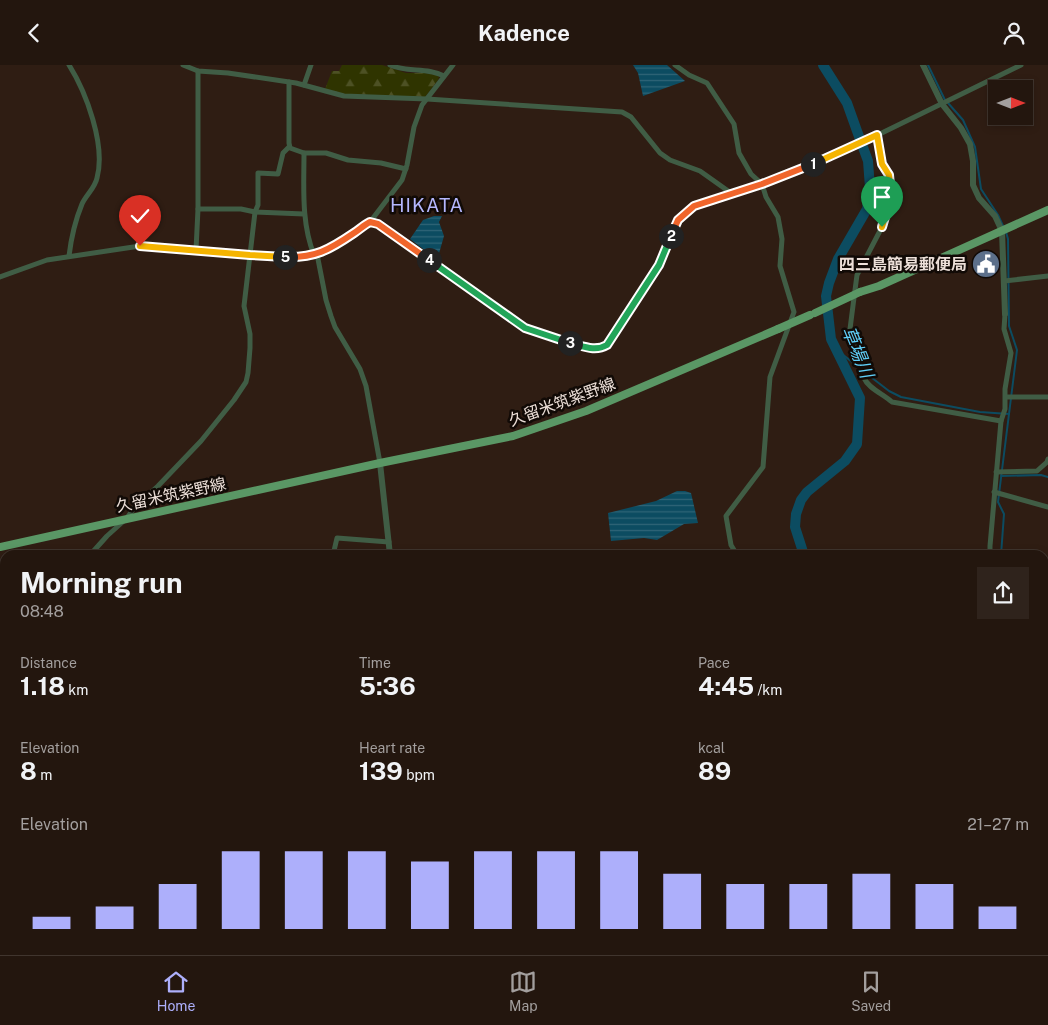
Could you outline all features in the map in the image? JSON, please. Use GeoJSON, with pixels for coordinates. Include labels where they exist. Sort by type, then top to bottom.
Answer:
{"type":"FeatureCollection","features":[{"type":"Feature","properties":{"kind":"main road","name":"久留米筑紫野線"},"geometry":{"type":"LineString","coordinates":[[0,547],[512,435],[543,426],[586,411],[778,329],[1048,210]]}},
{"type":"Feature","properties":{"kind":"street"},"geometry":{"type":"LineString","coordinates":[[69,65],[87,98],[98,145],[99,164],[97,180],[82,204],[69,256]]}},
{"type":"Feature","properties":{"kind":"street"},"geometry":{"type":"LineString","coordinates":[[183,65],[198,71],[228,73],[289,82],[344,96],[427,99],[622,112],[631,117],[660,153],[670,160],[700,171],[730,193]]}},
{"type":"Feature","properties":{"kind":"street"},"geometry":{"type":"LineString","coordinates":[[304,85],[311,65]]}},
{"type":"Feature","properties":{"kind":"street"},"geometry":{"type":"LineString","coordinates":[[390,65],[398,69],[415,68],[433,71],[444,76]]}},
{"type":"Feature","properties":{"kind":"street"},"geometry":{"type":"LineString","coordinates":[[0,277],[32,264],[69,256],[140,246],[300,257],[315,255],[330,248],[370,222],[394,192],[402,180],[406,169],[418,114],[453,65]]}},
{"type":"Feature","properties":{"kind":"street"},"geometry":{"type":"LineString","coordinates":[[675,65],[689,75],[707,83],[734,124],[739,153],[751,174],[762,184],[766,197],[778,217],[782,239],[780,266],[794,312],[770,377],[763,467],[726,516],[734,550]]}},
{"type":"Feature","properties":{"kind":"street"},"geometry":{"type":"LineString","coordinates":[[922,65],[942,104],[961,128],[970,144],[973,161],[973,185],[979,198],[995,216],[1002,231],[1004,329],[1012,353],[1005,389],[1005,409],[1001,421],[990,550]]}},
{"type":"Feature","properties":{"kind":"street"},"geometry":{"type":"LineString","coordinates":[[370,222],[378,224],[409,245],[525,328],[584,347],[600,349],[607,345],[649,282],[659,265],[678,220],[694,206],[762,184],[851,148],[1021,65]]}},
{"type":"Feature","properties":{"kind":"street"},"geometry":{"type":"LineString","coordinates":[[196,250],[198,209],[198,71]]}},
{"type":"Feature","properties":{"kind":"street"},"geometry":{"type":"LineString","coordinates":[[94,550],[201,441],[230,406],[246,382],[250,334],[244,306],[255,212],[258,205],[258,173],[278,174],[283,153],[289,147],[289,82]]}},
{"type":"Feature","properties":{"kind":"street"},"geometry":{"type":"LineString","coordinates":[[875,136],[882,164],[889,175],[890,200],[880,234],[857,275],[850,329],[865,370],[864,378],[871,388],[882,393],[892,402],[1001,421]]}},
{"type":"Feature","properties":{"kind":"street"},"geometry":{"type":"LineString","coordinates":[[289,147],[304,153],[326,153],[348,160],[381,163],[406,169]]}},
{"type":"Feature","properties":{"kind":"street"},"geometry":{"type":"LineString","coordinates":[[304,153],[304,214],[309,242],[315,255],[335,327],[360,369],[366,386],[380,463],[390,550]]}},
{"type":"Feature","properties":{"kind":"street"},"geometry":{"type":"LineString","coordinates":[[198,209],[241,209],[255,212],[304,214]]}},
{"type":"Feature","properties":{"kind":"street"},"geometry":{"type":"LineString","coordinates":[[1004,281],[1048,276]]}},
{"type":"Feature","properties":{"kind":"street"},"geometry":{"type":"LineString","coordinates":[[1006,397],[1048,397]]}},
{"type":"Feature","properties":{"kind":"street"},"geometry":{"type":"LineString","coordinates":[[996,472],[1037,471],[1048,459]]}},
{"type":"Feature","properties":{"kind":"street"},"geometry":{"type":"LineString","coordinates":[[994,492],[1048,507]]}},
{"type":"Feature","properties":{"kind":"street"},"geometry":{"type":"LineString","coordinates":[[335,550],[337,538],[389,542]]}},
{"type":"Feature","properties":{"kind":"street"},"geometry":{"type":"LineString","coordinates":[[93,955],[122,955]]}},
{"type":"Feature","properties":{"kind":"green space"},"geometry":{"type":"Polygon","coordinates":[[[342,65],[382,65],[406,73],[425,73],[439,77],[425,97],[345,94],[325,89],[332,71],[339,71],[342,65]]]}},
{"type":"Feature","properties":{"kind":"water"},"geometry":{"type":"Polygon","coordinates":[[[633,65],[667,65],[685,81],[643,96],[638,73],[633,65]]]}},
{"type":"Feature","properties":{"kind":"water"},"geometry":{"type":"Polygon","coordinates":[[[434,216],[442,216],[439,222],[444,236],[438,257],[435,258],[410,239],[423,220],[434,216]]]}},
{"type":"Feature","properties":{"kind":"water"},"geometry":{"type":"Polygon","coordinates":[[[677,491],[691,493],[698,523],[684,524],[657,540],[644,538],[611,541],[608,513],[656,501],[677,491]]]}},
{"type":"Feature","properties":{"kind":"waterway","name":"草場川"},"geometry":{"type":"LineString","coordinates":[[802,550],[795,527],[796,514],[801,500],[807,492],[845,461],[857,444],[860,398],[831,339],[826,296],[838,259],[867,209],[870,188],[868,161],[847,103],[823,65]]}},
{"type":"Feature","properties":{"kind":"waterway"},"geometry":{"type":"LineString","coordinates":[[928,65],[945,100]]}},
{"type":"Feature","properties":{"kind":"waterway"},"geometry":{"type":"LineString","coordinates":[[948,103],[963,120],[975,147],[981,189],[1004,228]]}},
{"type":"Feature","properties":{"kind":"waterway"},"geometry":{"type":"LineString","coordinates":[[1001,550],[1004,514],[998,502],[1017,350],[1009,326],[1008,239],[1006,232]]}},
{"type":"Feature","properties":{"kind":"waterway"},"geometry":{"type":"LineString","coordinates":[[836,349],[863,371]]}},
{"type":"Feature","properties":{"kind":"waterway"},"geometry":{"type":"LineString","coordinates":[[867,374],[889,391],[901,397],[980,412],[1009,414]]}},
{"type":"Feature","properties":{"kind":"waterway"},"geometry":{"type":"LineString","coordinates":[[1001,476],[1041,475],[1048,477]]}},
{"type":"Feature","properties":{"kind":"place","name":"四三島簡易郵便局"},"geometry":{"type":"Point","coordinates":[986,264]}},
{"type":"Feature","properties":{"kind":"district","name":"HIKATA"},"geometry":{"type":"Point","coordinates":[427,205]}},
{"type":"Feature","properties":{"kind":"route"},"geometry":{"type":"LineString","coordinates":[[140,246],[300,257],[317,254],[330,248],[367,223],[372,222],[409,245],[525,328],[592,349],[600,349],[607,345],[649,282],[659,265],[678,220],[687,210],[694,206],[762,184],[849,149],[877,135],[882,164],[889,175],[890,185],[890,200],[882,227]]}}]}
